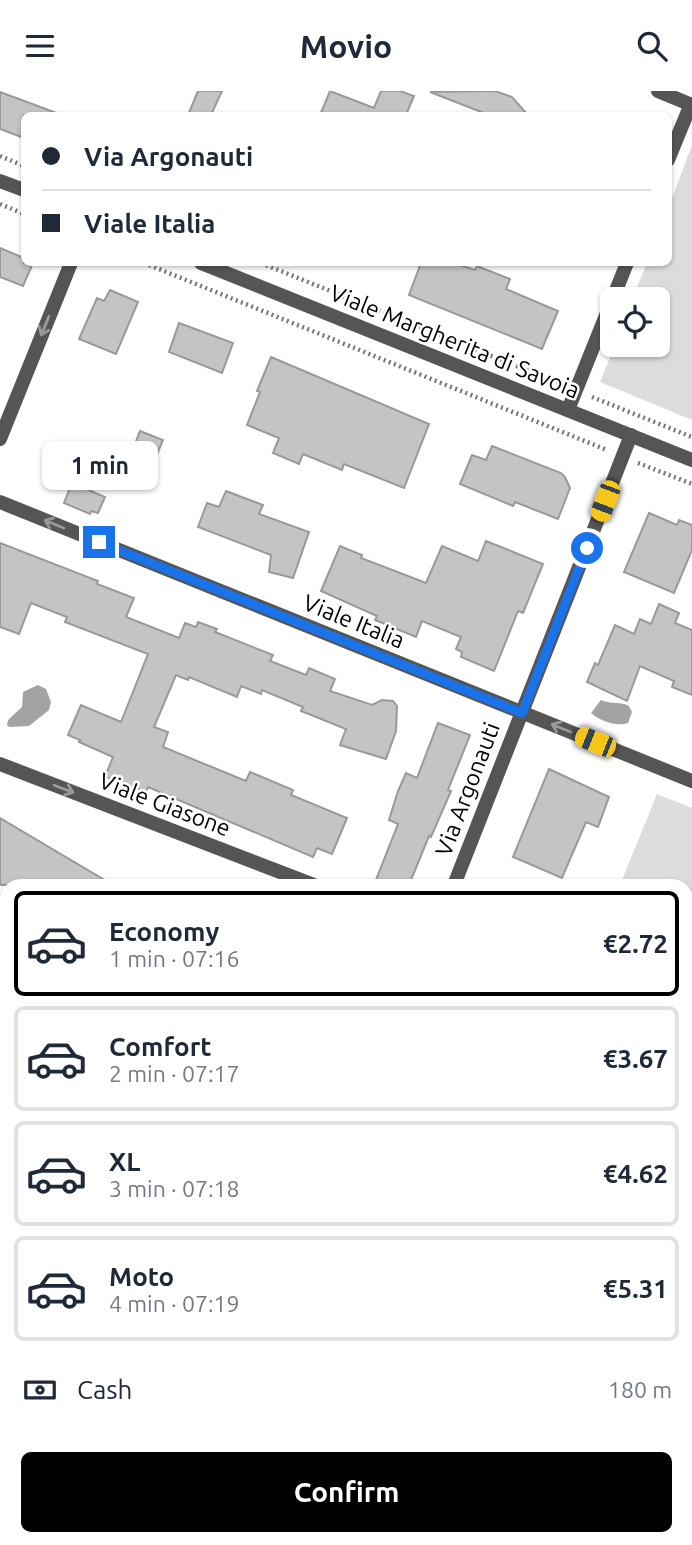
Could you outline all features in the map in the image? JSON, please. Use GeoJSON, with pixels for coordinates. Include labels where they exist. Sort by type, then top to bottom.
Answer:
{"type":"FeatureCollection","features":[{"type":"Feature","properties":{"kind":"street"},"geometry":{"type":"LineString","coordinates":[[658,91],[691,105],[672,150]]}},
{"type":"Feature","properties":{"kind":"street"},"geometry":{"type":"LineString","coordinates":[[0,181],[21,189]]}},
{"type":"Feature","properties":{"kind":"street"},"geometry":{"type":"LineString","coordinates":[[0,439],[70,266]]}},
{"type":"Feature","properties":{"kind":"street","name":"Viale Margherita di Savoia"},"geometry":{"type":"LineString","coordinates":[[208,266],[692,460]]}},
{"type":"Feature","properties":{"kind":"street"},"geometry":{"type":"LineString","coordinates":[[568,410],[626,266]]}},
{"type":"Feature","properties":{"kind":"street","name":"Via Argonauti"},"geometry":{"type":"LineString","coordinates":[[456,879],[631,435]]}},
{"type":"Feature","properties":{"kind":"street","name":"Viale Italia"},"geometry":{"type":"LineString","coordinates":[[0,502],[692,781]]}},
{"type":"Feature","properties":{"kind":"street","name":"Viale Giasone"},"geometry":{"type":"LineString","coordinates":[[0,764],[298,879]]}},
{"type":"Feature","properties":{"kind":"path"},"geometry":{"type":"LineString","coordinates":[[0,156],[21,165]]}},
{"type":"Feature","properties":{"kind":"path"},"geometry":{"type":"LineString","coordinates":[[0,204],[21,213]]}},
{"type":"Feature","properties":{"kind":"path"},"geometry":{"type":"LineString","coordinates":[[151,266],[692,484]]}},
{"type":"Feature","properties":{"kind":"path"},"geometry":{"type":"LineString","coordinates":[[268,266],[692,437]]}},
{"type":"Feature","properties":{"kind":"shaded area"},"geometry":{"type":"Polygon","coordinates":[[[692,145],[692,420],[600,382],[610,357],[670,357],[670,287],[637,287],[646,266],[672,266],[672,198],[692,145]]]}},
{"type":"Feature","properties":{"kind":"shaded area"},"geometry":{"type":"Polygon","coordinates":[[[38,685],[46,689],[51,702],[49,710],[29,726],[9,727],[8,720],[22,707],[23,692],[38,685]]]}},
{"type":"Feature","properties":{"kind":"shaded area"},"geometry":{"type":"Polygon","coordinates":[[[601,700],[629,706],[632,712],[628,723],[609,723],[591,713],[601,700]]]}},
{"type":"Feature","properties":{"kind":"shaded area"},"geometry":{"type":"Polygon","coordinates":[[[657,794],[692,808],[692,879],[622,879],[657,794]]]}},
{"type":"Feature","properties":{"kind":"building"},"geometry":{"type":"Polygon","coordinates":[[[198,91],[222,91],[212,112],[189,112],[198,91]]]}},
{"type":"Feature","properties":{"kind":"building"},"geometry":{"type":"Polygon","coordinates":[[[330,91],[374,108],[381,91],[400,91],[414,96],[407,112],[321,112],[330,91]]]}},
{"type":"Feature","properties":{"kind":"building"},"geometry":{"type":"Polygon","coordinates":[[[495,91],[512,97],[525,112],[481,112],[430,92],[495,91]]]}},
{"type":"Feature","properties":{"kind":"building"},"geometry":{"type":"Polygon","coordinates":[[[0,92],[54,112],[21,112],[21,137],[0,129],[0,92]]]}},
{"type":"Feature","properties":{"kind":"building"},"geometry":{"type":"Polygon","coordinates":[[[0,248],[21,257],[21,266],[32,266],[23,286],[0,277],[0,248]]]}},
{"type":"Feature","properties":{"kind":"building"},"geometry":{"type":"Polygon","coordinates":[[[420,266],[463,266],[475,270],[477,266],[510,279],[506,289],[558,311],[542,349],[409,295],[420,266]]]}},
{"type":"Feature","properties":{"kind":"building"},"geometry":{"type":"Polygon","coordinates":[[[110,290],[138,302],[116,354],[79,339],[97,298],[104,301],[110,290]]]}},
{"type":"Feature","properties":{"kind":"building"},"geometry":{"type":"Polygon","coordinates":[[[179,323],[233,343],[222,373],[169,352],[179,323]]]}},
{"type":"Feature","properties":{"kind":"building"},"geometry":{"type":"Polygon","coordinates":[[[271,357],[429,424],[404,488],[344,464],[342,470],[303,454],[299,464],[273,453],[279,438],[247,425],[271,357]]]}},
{"type":"Feature","properties":{"kind":"building"},"geometry":{"type":"Polygon","coordinates":[[[140,431],[163,440],[150,471],[134,464],[139,451],[133,449],[140,431]]]}},
{"type":"Feature","properties":{"kind":"building"},"geometry":{"type":"Polygon","coordinates":[[[492,446],[561,473],[565,477],[570,488],[558,519],[515,502],[513,506],[460,484],[472,455],[486,460],[492,446]]]}},
{"type":"Feature","properties":{"kind":"building"},"geometry":{"type":"Polygon","coordinates":[[[72,483],[105,497],[98,513],[91,511],[90,514],[64,503],[72,483]]]}},
{"type":"Feature","properties":{"kind":"building"},"geometry":{"type":"Polygon","coordinates":[[[226,491],[263,505],[259,514],[309,532],[293,578],[269,572],[271,555],[198,527],[207,503],[219,507],[226,491]]]}},
{"type":"Feature","properties":{"kind":"building"},"geometry":{"type":"Polygon","coordinates":[[[649,513],[677,525],[679,520],[692,525],[692,550],[674,593],[624,572],[649,513]]]}},
{"type":"Feature","properties":{"kind":"building"},"geometry":{"type":"Polygon","coordinates":[[[486,541],[543,564],[523,613],[518,611],[494,671],[461,657],[462,652],[456,649],[461,637],[422,621],[416,637],[375,620],[377,616],[321,591],[340,546],[362,555],[361,558],[426,583],[442,546],[478,561],[486,541]]]}},
{"type":"Feature","properties":{"kind":"building"},"geometry":{"type":"Polygon","coordinates":[[[0,543],[134,598],[126,617],[179,638],[185,623],[196,627],[198,622],[217,629],[215,632],[273,655],[270,661],[306,675],[309,668],[335,679],[330,691],[372,705],[382,700],[393,701],[397,706],[396,731],[386,759],[340,745],[346,729],[301,711],[303,707],[262,690],[261,694],[241,686],[237,697],[189,677],[188,680],[176,675],[154,727],[168,732],[163,747],[246,781],[250,772],[293,790],[291,795],[347,818],[332,854],[317,848],[313,857],[148,787],[146,792],[105,777],[113,757],[68,735],[81,705],[121,722],[148,654],[65,622],[67,617],[31,603],[19,634],[0,627],[0,543]]]}},
{"type":"Feature","properties":{"kind":"building"},"geometry":{"type":"Polygon","coordinates":[[[659,604],[679,613],[675,623],[692,630],[692,695],[672,687],[674,681],[640,666],[627,701],[587,682],[595,663],[598,665],[615,625],[634,634],[640,619],[651,624],[659,604]]]}},
{"type":"Feature","properties":{"kind":"building"},"geometry":{"type":"Polygon","coordinates":[[[438,723],[470,735],[448,790],[451,791],[411,879],[376,879],[398,824],[389,820],[398,791],[406,773],[417,778],[438,723]]]}},
{"type":"Feature","properties":{"kind":"building"},"geometry":{"type":"Polygon","coordinates":[[[549,769],[609,797],[598,827],[586,822],[562,878],[513,857],[549,769]]]}},
{"type":"Feature","properties":{"kind":"building"},"geometry":{"type":"Polygon","coordinates":[[[0,818],[103,879],[0,879],[0,818]]]}},
{"type":"Feature","properties":{"kind":"route"},"geometry":{"type":"LineString","coordinates":[[99,542],[522,713],[587,548]]}}]}
